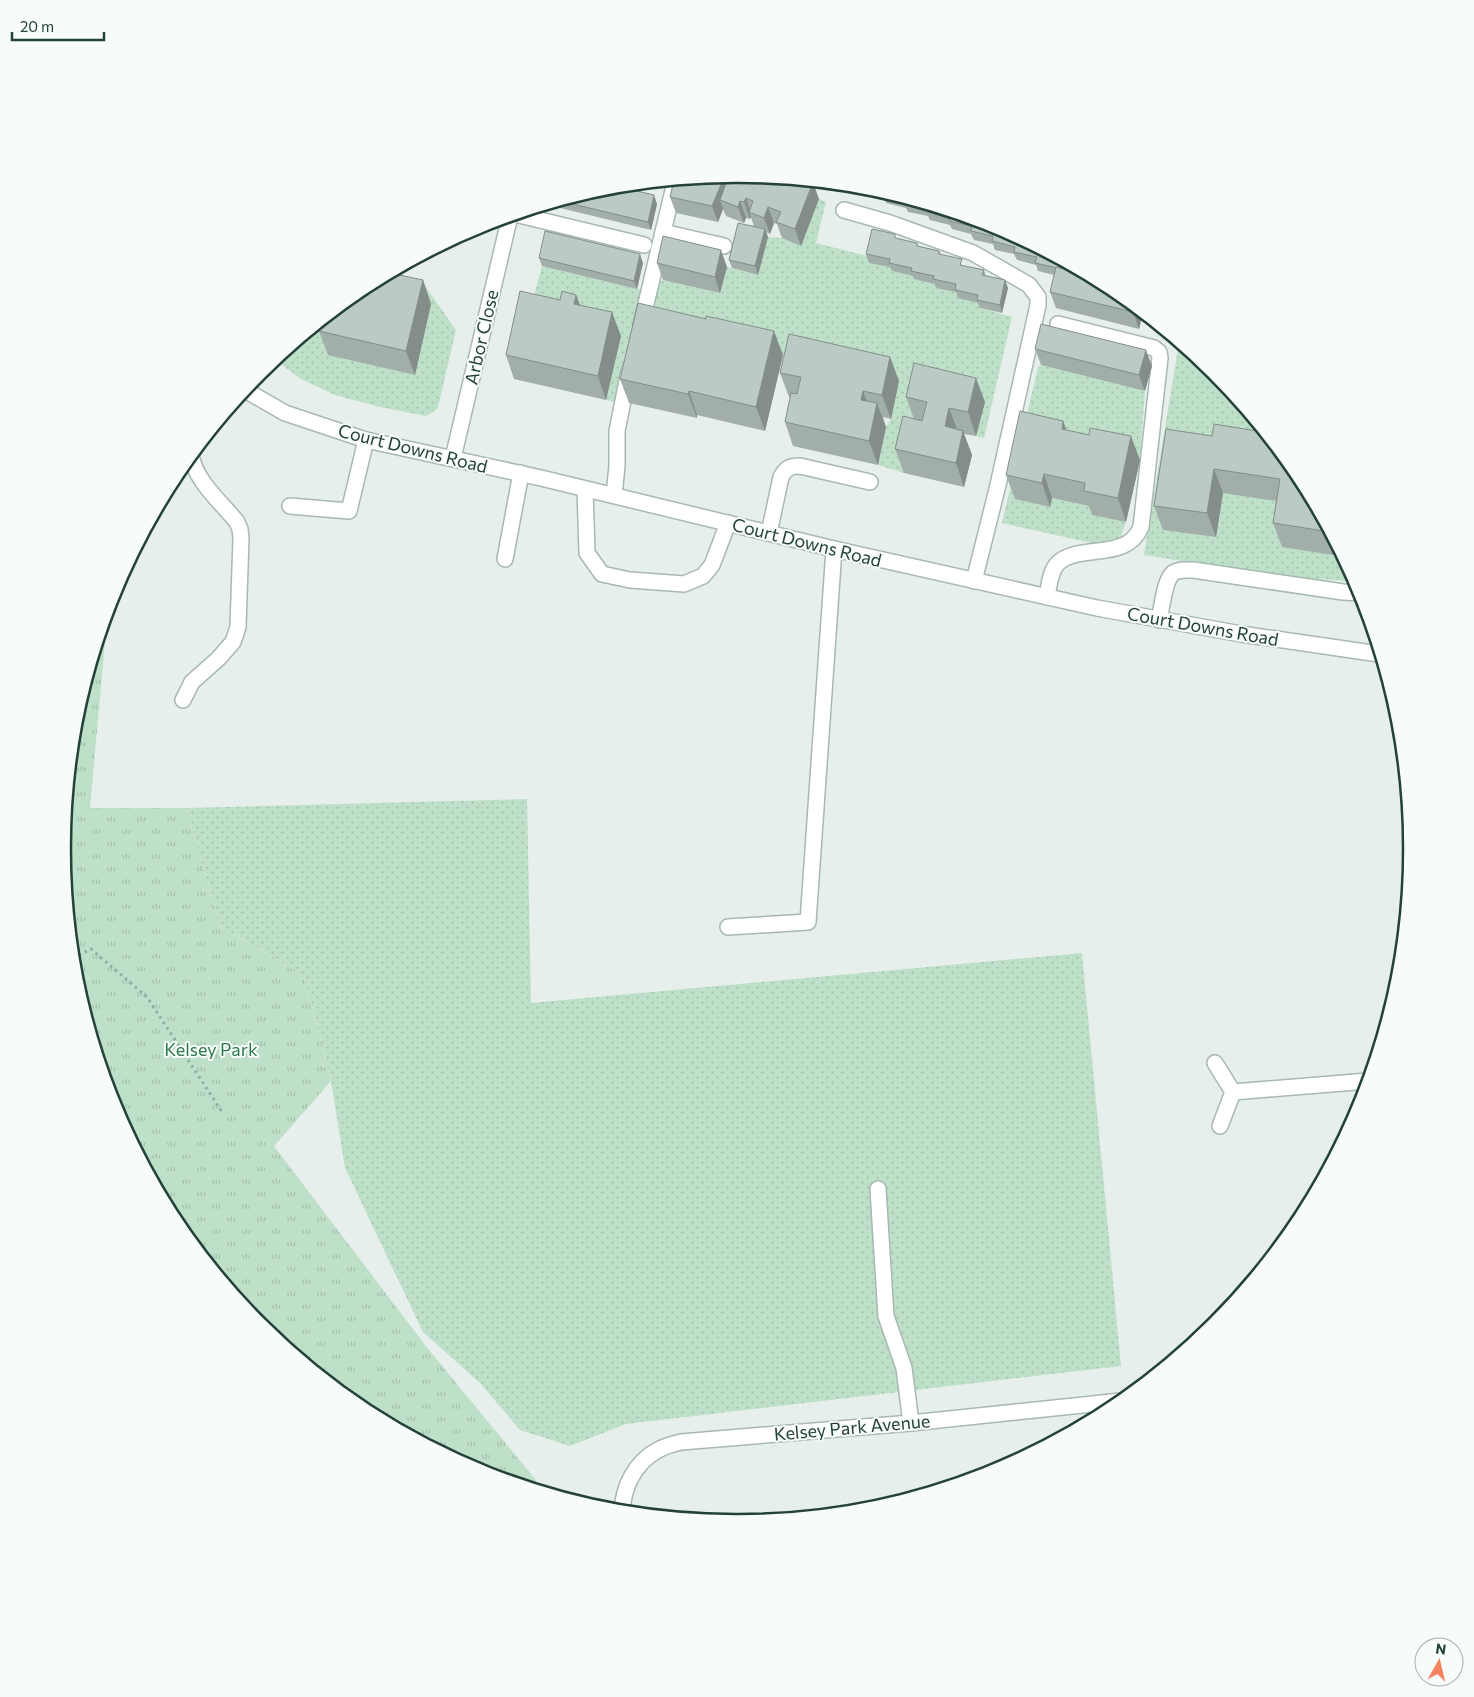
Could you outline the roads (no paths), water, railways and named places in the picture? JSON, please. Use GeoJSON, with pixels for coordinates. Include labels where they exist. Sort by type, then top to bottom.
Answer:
{"type":"FeatureCollection","features":[{"type":"Feature","properties":{"kind":"street"},"geometry":{"type":"LineString","coordinates":[[638,336],[674,186]]}},
{"type":"Feature","properties":{"kind":"street"},"geometry":{"type":"LineString","coordinates":[[844,210],[890,223],[973,253],[1029,284],[1038,297],[1038,305],[998,485],[974,581]]}},
{"type":"Feature","properties":{"kind":"street"},"geometry":{"type":"LineString","coordinates":[[527,217],[644,246]]}},
{"type":"Feature","properties":{"kind":"street","name":"Arbor Close"},"geometry":{"type":"LineString","coordinates":[[453,458],[508,223]]}},
{"type":"Feature","properties":{"kind":"street"},"geometry":{"type":"LineString","coordinates":[[664,232],[724,246]]}},
{"type":"Feature","properties":{"kind":"street"},"geometry":{"type":"LineString","coordinates":[[1047,597],[1053,571],[1058,563],[1069,557],[1125,546],[1138,535],[1141,527],[1160,358],[1159,352],[1154,348],[1058,324]]}},
{"type":"Feature","properties":{"kind":"street"},"geometry":{"type":"LineString","coordinates":[[614,495],[617,466],[616,431],[633,355]]}},
{"type":"Feature","properties":{"kind":"street","name":"Court Downs Road"},"geometry":{"type":"LineString","coordinates":[[251,394],[286,413],[366,440],[521,473],[834,549],[1159,620],[1373,653]]}},
{"type":"Feature","properties":{"kind":"street"},"geometry":{"type":"LineString","coordinates":[[290,506],[350,511],[366,440]]}},
{"type":"Feature","properties":{"kind":"street"},"geometry":{"type":"LineString","coordinates":[[183,700],[192,682],[222,655],[236,636],[238,627],[241,538],[238,522],[201,479],[193,465]]}},
{"type":"Feature","properties":{"kind":"street"},"geometry":{"type":"LineString","coordinates":[[769,533],[781,477],[785,470],[792,466],[800,466],[870,482]]}},
{"type":"Feature","properties":{"kind":"street"},"geometry":{"type":"LineString","coordinates":[[505,559],[521,473]]}},
{"type":"Feature","properties":{"kind":"street"},"geometry":{"type":"LineString","coordinates":[[585,488],[587,553],[602,574],[630,580],[684,584],[703,576],[712,565],[728,523]]}},
{"type":"Feature","properties":{"kind":"street"},"geometry":{"type":"LineString","coordinates":[[728,927],[808,922],[834,549]]}},
{"type":"Feature","properties":{"kind":"street"},"geometry":{"type":"LineString","coordinates":[[1159,620],[1168,580],[1179,570],[1193,570],[1351,592]]}},
{"type":"Feature","properties":{"kind":"street"},"geometry":{"type":"LineString","coordinates":[[1215,1063],[1233,1092]]}},
{"type":"Feature","properties":{"kind":"street"},"geometry":{"type":"LineString","coordinates":[[1233,1092],[1360,1082]]}},
{"type":"Feature","properties":{"kind":"street"},"geometry":{"type":"LineString","coordinates":[[1220,1126],[1233,1092]]}},
{"type":"Feature","properties":{"kind":"street"},"geometry":{"type":"LineString","coordinates":[[878,1189],[886,1316],[904,1368],[911,1423]]}},
{"type":"Feature","properties":{"kind":"street","name":"Kelsey Park Avenue"},"geometry":{"type":"LineString","coordinates":[[622,1504],[622,1496],[629,1480],[640,1464],[658,1450],[680,1442],[911,1423],[1106,1403]]}},
{"type":"Feature","properties":{"kind":"park label","name":"Kelsey Park"},"geometry":{"type":"Point","coordinates":[211,1049]}}]}
